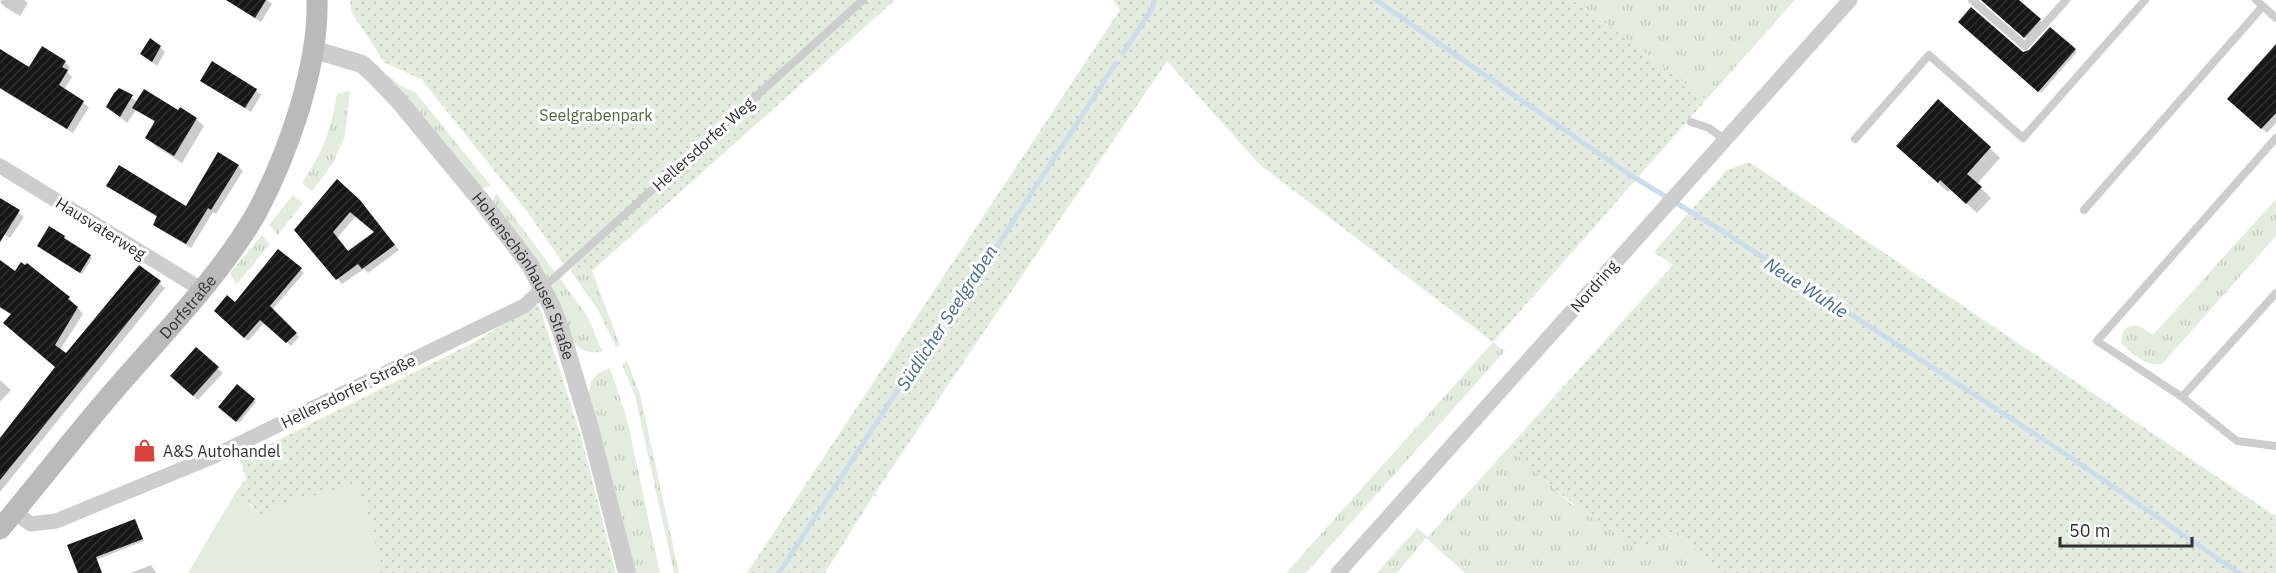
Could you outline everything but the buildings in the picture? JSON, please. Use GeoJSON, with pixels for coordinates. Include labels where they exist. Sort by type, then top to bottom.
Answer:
{"type":"FeatureCollection","features":[{"type":"Feature","properties":{"kind":"main road","name":"Dorfstraße"},"geometry":{"type":"LineString","coordinates":[[0,529],[105,401],[201,290],[256,212],[285,153],[295,122],[315,50],[317,0]]}},
{"type":"Feature","properties":{"kind":"street","name":"Nordring"},"geometry":{"type":"LineString","coordinates":[[1338,573],[1850,0]]}},
{"type":"Feature","properties":{"kind":"street","name":"Hohenschönhauser Straße"},"geometry":{"type":"LineString","coordinates":[[315,50],[362,64],[393,95],[483,203],[530,265],[561,331],[590,428],[627,573]]}},
{"type":"Feature","properties":{"kind":"street","name":"Hausvaterweg"},"geometry":{"type":"LineString","coordinates":[[0,166],[201,290]]}},
{"type":"Feature","properties":{"kind":"street","name":"Hellersdorfer Straße"},"geometry":{"type":"LineString","coordinates":[[14,512],[31,524],[56,521],[212,457],[524,306],[543,289]]}},
{"type":"Feature","properties":{"kind":"lane","name":"Hellersdorfer Weg"},"geometry":{"type":"LineString","coordinates":[[543,289],[862,0]]}},
{"type":"Feature","properties":{"kind":"lane"},"geometry":{"type":"LineString","coordinates":[[1972,0],[2025,46],[2066,0]]}},
{"type":"Feature","properties":{"kind":"lane"},"geometry":{"type":"LineString","coordinates":[[1855,139],[1929,55],[2023,138],[2145,0]]}},
{"type":"Feature","properties":{"kind":"lane"},"geometry":{"type":"LineString","coordinates":[[2256,0],[2276,18]]}},
{"type":"Feature","properties":{"kind":"lane"},"geometry":{"type":"LineString","coordinates":[[2084,210],[2263,6]]}},
{"type":"Feature","properties":{"kind":"lane"},"geometry":{"type":"LineString","coordinates":[[1691,122],[1709,128],[1724,139]]}},
{"type":"Feature","properties":{"kind":"lane"},"geometry":{"type":"LineString","coordinates":[[2276,138],[2097,341],[2182,397],[2237,441],[2276,446]]}},
{"type":"Feature","properties":{"kind":"lane"},"geometry":{"type":"LineString","coordinates":[[2182,397],[2276,293]]}},
{"type":"Feature","properties":{"kind":"green space","name":"Seelgrabenpark"},"geometry":{"type":"Polygon","coordinates":[[[350,0],[895,0],[592,271],[563,263],[529,214],[422,80],[384,62],[351,11],[350,0]]]}},
{"type":"Feature","properties":{"kind":"green space"},"geometry":{"type":"Polygon","coordinates":[[[1113,0],[1572,0],[1706,100],[1493,342],[1260,165],[1167,61],[875,493],[878,497],[873,496],[825,573],[747,573],[1120,10],[1113,0]]]}},
{"type":"Feature","properties":{"kind":"green space"},"geometry":{"type":"Polygon","coordinates":[[[1572,0],[1795,0],[1706,100],[1572,0]]]}},
{"type":"Feature","properties":{"kind":"green space"},"geometry":{"type":"Polygon","coordinates":[[[388,75],[400,85],[416,93],[491,186],[480,189],[386,77],[388,75]]]}},
{"type":"Feature","properties":{"kind":"green space"},"geometry":{"type":"Polygon","coordinates":[[[350,91],[345,136],[333,163],[312,191],[302,183],[325,141],[337,94],[350,91]]]}},
{"type":"Feature","properties":{"kind":"green space"},"geometry":{"type":"Polygon","coordinates":[[[1749,162],[2274,515],[2276,514],[2276,573],[1722,573],[1675,530],[1658,541],[1641,547],[1587,515],[1509,447],[1673,265],[1654,252],[1727,170],[1749,162]]]}},
{"type":"Feature","properties":{"kind":"green space"},"geometry":{"type":"Polygon","coordinates":[[[496,193],[555,272],[545,280],[493,202],[496,193]]]}},
{"type":"Feature","properties":{"kind":"green space"},"geometry":{"type":"Polygon","coordinates":[[[293,195],[303,203],[278,235],[269,225],[293,195]]]}},
{"type":"Feature","properties":{"kind":"green space"},"geometry":{"type":"Polygon","coordinates":[[[2276,199],[2276,236],[2162,364],[2150,363],[2139,358],[2121,342],[2123,331],[2131,326],[2142,328],[2153,335],[2276,199]]]}},
{"type":"Feature","properties":{"kind":"green space"},"geometry":{"type":"Polygon","coordinates":[[[262,235],[270,244],[236,285],[230,273],[262,235]]]}},
{"type":"Feature","properties":{"kind":"green space"},"geometry":{"type":"Polygon","coordinates":[[[575,266],[592,271],[620,345],[616,347],[598,310],[570,270],[575,266]]]}},
{"type":"Feature","properties":{"kind":"green space"},"geometry":{"type":"Polygon","coordinates":[[[559,277],[588,317],[602,351],[591,352],[582,349],[568,333],[551,289],[559,277]]]}},
{"type":"Feature","properties":{"kind":"green space"},"geometry":{"type":"Polygon","coordinates":[[[539,305],[580,433],[616,573],[321,573],[260,516],[251,504],[236,501],[234,495],[246,479],[240,459],[475,342],[527,309],[539,305]]]}},
{"type":"Feature","properties":{"kind":"green space"},"geometry":{"type":"Polygon","coordinates":[[[1493,342],[1505,351],[1306,573],[1286,573],[1493,342]]]}},
{"type":"Feature","properties":{"kind":"green space"},"geometry":{"type":"Polygon","coordinates":[[[627,361],[640,394],[679,573],[674,573],[635,396],[622,364],[627,361]]]}},
{"type":"Feature","properties":{"kind":"green space"},"geometry":{"type":"Polygon","coordinates":[[[610,368],[627,419],[660,573],[636,573],[603,442],[588,394],[592,380],[598,373],[610,368]]]}},
{"type":"Feature","properties":{"kind":"green space"},"geometry":{"type":"Polygon","coordinates":[[[1509,447],[1571,504],[1658,541],[1675,530],[1722,573],[1465,573],[1426,538],[1397,573],[1377,573],[1417,528],[1428,537],[1509,447]]]}},
{"type":"Feature","properties":{"kind":"green space"},"geometry":{"type":"Polygon","coordinates":[[[358,484],[382,565],[371,573],[188,573],[234,495],[236,501],[243,498],[260,515],[273,506],[358,484]]]}},
{"type":"Feature","properties":{"kind":"waterway","name":"Südlicher Seelgraben"},"geometry":{"type":"LineString","coordinates":[[1123,53],[1152,9],[1154,0]]}},
{"type":"Feature","properties":{"kind":"waterway","name":"Neue Wuhle"},"geometry":{"type":"LineString","coordinates":[[1376,0],[1627,173],[1724,232],[2058,449],[2239,573]]}},
{"type":"Feature","properties":{"kind":"waterway","name":"Südlicher Seelgraben"},"geometry":{"type":"LineString","coordinates":[[779,573],[971,277],[992,254],[1116,63]]}},
{"type":"Feature","properties":{"kind":"place","name":"A&S Autohandel"},"geometry":{"type":"Point","coordinates":[145,451]}}]}
